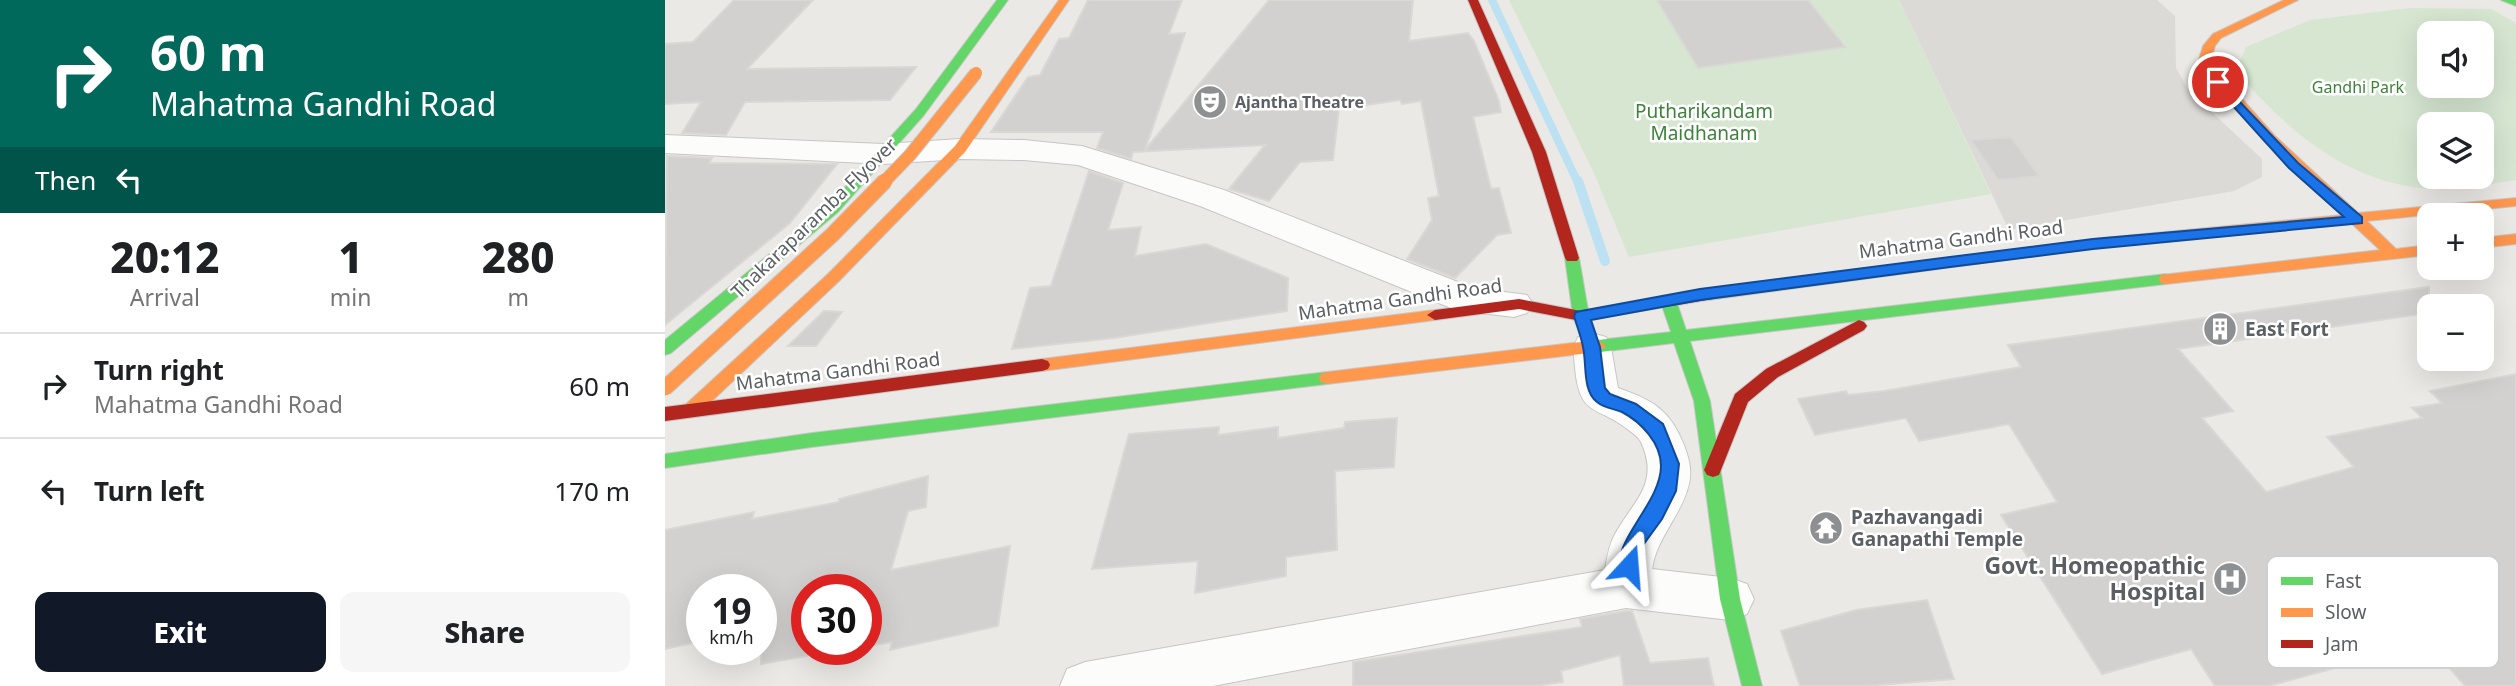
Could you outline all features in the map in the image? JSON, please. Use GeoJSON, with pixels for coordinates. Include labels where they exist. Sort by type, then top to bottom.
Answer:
{"type":"FeatureCollection","features":[{"type":"Feature","properties":{"kind":"main road"},"geometry":{"type":"LineString","coordinates":[[665,349],[833,209],[884,154],[1003,0]]}},
{"type":"Feature","properties":{"kind":"main road"},"geometry":{"type":"LineString","coordinates":[[690,411],[842,270],[960,149],[1064,0]]}},
{"type":"Feature","properties":{"kind":"main road"},"geometry":{"type":"LineString","coordinates":[[1473,0],[1539,152],[1574,264],[1587,332]]}},
{"type":"Feature","properties":{"kind":"main road"},"geometry":{"type":"LineString","coordinates":[[2293,0],[2217,36],[2209,46],[2204,63],[2233,102],[2294,166],[2393,254]]}},
{"type":"Feature","properties":{"kind":"main road"},"geometry":{"type":"LineString","coordinates":[[2506,0],[2516,4]]}},
{"type":"Feature","properties":{"kind":"main road","name":"Thakaraparamba Flyover"},"geometry":{"type":"LineString","coordinates":[[665,388],[832,235],[910,155],[980,67]]}},
{"type":"Feature","properties":{"kind":"main road","name":"Mahatma Gandhi Road"},"geometry":{"type":"LineString","coordinates":[[665,414],[1520,304],[1587,332],[1668,300],[2093,244],[2357,220],[2516,202]]}},
{"type":"Feature","properties":{"kind":"main road"},"geometry":{"type":"LineString","coordinates":[[2494,242],[2516,239]]}},
{"type":"Feature","properties":{"kind":"main road","name":"Mahatma Gandhi Road"},"geometry":{"type":"LineString","coordinates":[[665,461],[1587,332],[1683,337],[2417,251]]}},
{"type":"Feature","properties":{"kind":"main road"},"geometry":{"type":"LineString","coordinates":[[1668,300],[1683,337],[1702,401],[1730,599],[1752,686]]}},
{"type":"Feature","properties":{"kind":"main road"},"geometry":{"type":"LineString","coordinates":[[1713,470],[1741,398],[1772,373],[1889,311]]}},
{"type":"Feature","properties":{"kind":"street"},"geometry":{"type":"LineString","coordinates":[[665,144],[884,154],[960,149],[1024,150],[1082,156],[1212,198],[1469,300],[1520,304]]}},
{"type":"Feature","properties":{"kind":"street"},"geometry":{"type":"LineString","coordinates":[[1587,332],[1597,389],[1604,399],[1630,408],[1657,429],[1670,464],[1667,491],[1632,546],[1626,587]]}},
{"type":"Feature","properties":{"kind":"street"},"geometry":{"type":"LineString","coordinates":[[1085,686],[1626,587],[1730,599]]}},
{"type":"Feature","properties":{"kind":"shaded area"},"geometry":{"type":"Polygon","coordinates":[[[1899,0],[2157,0],[2175,16],[2176,68],[2189,91],[2262,159],[2262,177],[2234,191],[2009,230],[1899,0]]]}},
{"type":"Feature","properties":{"kind":"green space","name":"Putharikandam Maidhanam"},"geometry":{"type":"Polygon","coordinates":[[[1509,0],[1899,0],[1991,194],[1629,257],[1593,171],[1509,0]]]}},
{"type":"Feature","properties":{"kind":"green space","name":"Gandhi Park"},"geometry":{"type":"Polygon","coordinates":[[[2410,8],[2491,9],[2516,23],[2516,180],[2494,183],[2494,112],[2417,112],[2417,188],[2388,182],[2358,171],[2305,138],[2257,95],[2236,70],[2246,47],[2310,20],[2410,8]]]}},
{"type":"Feature","properties":{"kind":"building"},"geometry":{"type":"Polygon","coordinates":[[[734,0],[813,0],[747,69],[916,67],[890,100],[745,102],[726,135],[682,133],[701,102],[665,104],[665,44],[693,42],[734,0]]]}},
{"type":"Feature","properties":{"kind":"building"},"geometry":{"type":"Polygon","coordinates":[[[1088,0],[1182,0],[1169,34],[1185,33],[1145,150],[1269,0],[1413,0],[1409,41],[1468,33],[1474,41],[1501,112],[1473,117],[1491,189],[1499,188],[1511,233],[1497,235],[1455,278],[1407,259],[1432,220],[1428,198],[1439,196],[1421,101],[1402,104],[1400,100],[1339,109],[1333,160],[1300,162],[1269,201],[1229,189],[1265,145],[1133,152],[1131,159],[1097,148],[1103,132],[991,132],[1028,77],[1040,75],[1059,39],[1069,38],[1088,0]]]}},
{"type":"Feature","properties":{"kind":"building"},"geometry":{"type":"Polygon","coordinates":[[[1657,0],[1808,0],[1845,47],[1698,68],[1657,0]]]}},
{"type":"Feature","properties":{"kind":"building"},"geometry":{"type":"Polygon","coordinates":[[[2011,137],[2039,176],[1998,180],[1971,140],[2011,137]]]}},
{"type":"Feature","properties":{"kind":"building"},"geometry":{"type":"Polygon","coordinates":[[[667,156],[712,158],[709,163],[837,164],[790,223],[665,325],[667,156]]]}},
{"type":"Feature","properties":{"kind":"building"},"geometry":{"type":"Polygon","coordinates":[[[1089,171],[1123,183],[1108,230],[1141,227],[1135,256],[1206,244],[1288,278],[1287,311],[1114,338],[1012,349],[1030,288],[1051,286],[1089,171]]]}},
{"type":"Feature","properties":{"kind":"building"},"geometry":{"type":"Polygon","coordinates":[[[2429,287],[2429,294],[2417,294],[2417,315],[2178,349],[2233,411],[2202,418],[2266,492],[2354,467],[2327,437],[2422,418],[2412,408],[2442,403],[2430,391],[2516,374],[2516,686],[2465,686],[2450,668],[2499,668],[2499,556],[2267,556],[2267,668],[2335,668],[2268,686],[2215,686],[2191,649],[2102,674],[2001,515],[2057,502],[2009,424],[1919,441],[1906,418],[1815,435],[1798,399],[1846,391],[1848,395],[1884,391],[2021,367],[2008,345],[2429,287]]]}},
{"type":"Feature","properties":{"kind":"building"},"geometry":{"type":"Polygon","coordinates":[[[824,311],[842,312],[816,346],[788,346],[824,311]]]}},
{"type":"Feature","properties":{"kind":"building"},"geometry":{"type":"Polygon","coordinates":[[[1397,418],[1394,467],[1335,471],[1337,550],[1286,557],[1286,576],[1195,593],[1198,561],[1092,569],[1129,434],[1219,427],[1218,435],[1278,427],[1278,438],[1344,428],[1345,422],[1397,418]]]}},
{"type":"Feature","properties":{"kind":"building"},"geometry":{"type":"Polygon","coordinates":[[[928,476],[926,507],[908,511],[891,570],[1010,546],[998,626],[890,650],[892,642],[882,644],[882,574],[791,574],[791,659],[777,661],[777,574],[686,574],[686,644],[665,649],[665,530],[754,512],[752,519],[839,502],[839,499],[928,476]]]}},
{"type":"Feature","properties":{"kind":"building"},"geometry":{"type":"Polygon","coordinates":[[[1927,600],[1954,679],[1864,686],[1800,686],[1781,631],[1856,610],[1927,600]]]}},
{"type":"Feature","properties":{"kind":"building"},"geometry":{"type":"Polygon","coordinates":[[[1632,611],[1650,663],[1708,658],[1714,686],[1624,686],[1620,655],[1561,671],[1563,682],[1534,686],[1353,686],[1353,662],[1582,627],[1580,619],[1632,611]]]}},
{"type":"Feature","properties":{"kind":"waterway"},"geometry":{"type":"LineString","coordinates":[[1492,0],[1578,183]]}},
{"type":"Feature","properties":{"kind":"waterway"},"geometry":{"type":"LineString","coordinates":[[1578,181],[1605,261]]}},
{"type":"Feature","properties":{"kind":"traffic: fast"},"geometry":{"type":"LineString","coordinates":[[665,349],[833,209],[920,112],[1003,0]]}},
{"type":"Feature","properties":{"kind":"traffic: fast"},"geometry":{"type":"LineString","coordinates":[[2506,0],[2516,3]]}},
{"type":"Feature","properties":{"kind":"traffic: fast"},"geometry":{"type":"LineString","coordinates":[[1708,295],[2102,243]]}},
{"type":"Feature","properties":{"kind":"traffic: fast"},"geometry":{"type":"LineString","coordinates":[[1572,258],[1581,316],[1592,347]]}},
{"type":"Feature","properties":{"kind":"traffic: fast"},"geometry":{"type":"LineString","coordinates":[[1598,346],[2166,279]]}},
{"type":"Feature","properties":{"kind":"traffic: fast"},"geometry":{"type":"LineString","coordinates":[[1668,300],[1702,401],[1730,599],[1752,686]]}},
{"type":"Feature","properties":{"kind":"traffic: fast"},"geometry":{"type":"LineString","coordinates":[[665,461],[812,440],[1327,378]]}},
{"type":"Feature","properties":{"kind":"traffic: slow"},"geometry":{"type":"LineString","coordinates":[[690,411],[833,278],[960,149],[1064,0]]}},
{"type":"Feature","properties":{"kind":"traffic: slow"},"geometry":{"type":"LineString","coordinates":[[2293,0],[2217,36],[2209,46],[2204,63],[2270,139],[2393,254]]}},
{"type":"Feature","properties":{"kind":"traffic: slow"},"geometry":{"type":"LineString","coordinates":[[665,388],[832,235],[910,155],[976,73]]}},
{"type":"Feature","properties":{"kind":"traffic: slow"},"geometry":{"type":"LineString","coordinates":[[2102,243],[2516,202]]}},
{"type":"Feature","properties":{"kind":"traffic: slow"},"geometry":{"type":"LineString","coordinates":[[2494,242],[2516,239]]}},
{"type":"Feature","properties":{"kind":"traffic: slow"},"geometry":{"type":"LineString","coordinates":[[2166,279],[2417,251]]}},
{"type":"Feature","properties":{"kind":"traffic: slow"},"geometry":{"type":"LineString","coordinates":[[1042,365],[1435,315]]}},
{"type":"Feature","properties":{"kind":"traffic: slow"},"geometry":{"type":"LineString","coordinates":[[1327,378],[1598,346]]}},
{"type":"Feature","properties":{"kind":"traffic: jam"},"geometry":{"type":"LineString","coordinates":[[1473,0],[1539,152],[1572,258]]}},
{"type":"Feature","properties":{"kind":"traffic: jam"},"geometry":{"type":"LineString","coordinates":[[1435,315],[1519,304],[1581,316],[1708,295]]}},
{"type":"Feature","properties":{"kind":"traffic: jam"},"geometry":{"type":"LineString","coordinates":[[1713,470],[1741,398],[1772,373],[1859,326]]}},
{"type":"Feature","properties":{"kind":"traffic: jam"},"geometry":{"type":"LineString","coordinates":[[665,414],[1042,365]]}},
{"type":"Feature","properties":{"kind":"place","name":"Ajantha Theatre"},"geometry":{"type":"Point","coordinates":[1210,102]}},
{"type":"Feature","properties":{"kind":"place","name":"East Fort"},"geometry":{"type":"Point","coordinates":[2220,329]}},
{"type":"Feature","properties":{"kind":"place","name":"Pazhavangadi Ganapathi Temple"},"geometry":{"type":"Point","coordinates":[1826,528]}},
{"type":"Feature","properties":{"kind":"place","name":"Govt. Homeopathic Hospital"},"geometry":{"type":"Point","coordinates":[2230,579]}},
{"type":"Feature","properties":{"kind":"route"},"geometry":{"type":"LineString","coordinates":[[1629,566],[1632,546],[1667,491],[1670,464],[1657,429],[1630,408],[1604,399],[1597,389],[1592,347],[1581,316],[1767,285],[2093,244],[2357,220],[2294,166],[2233,102],[2218,82]]}}]}
